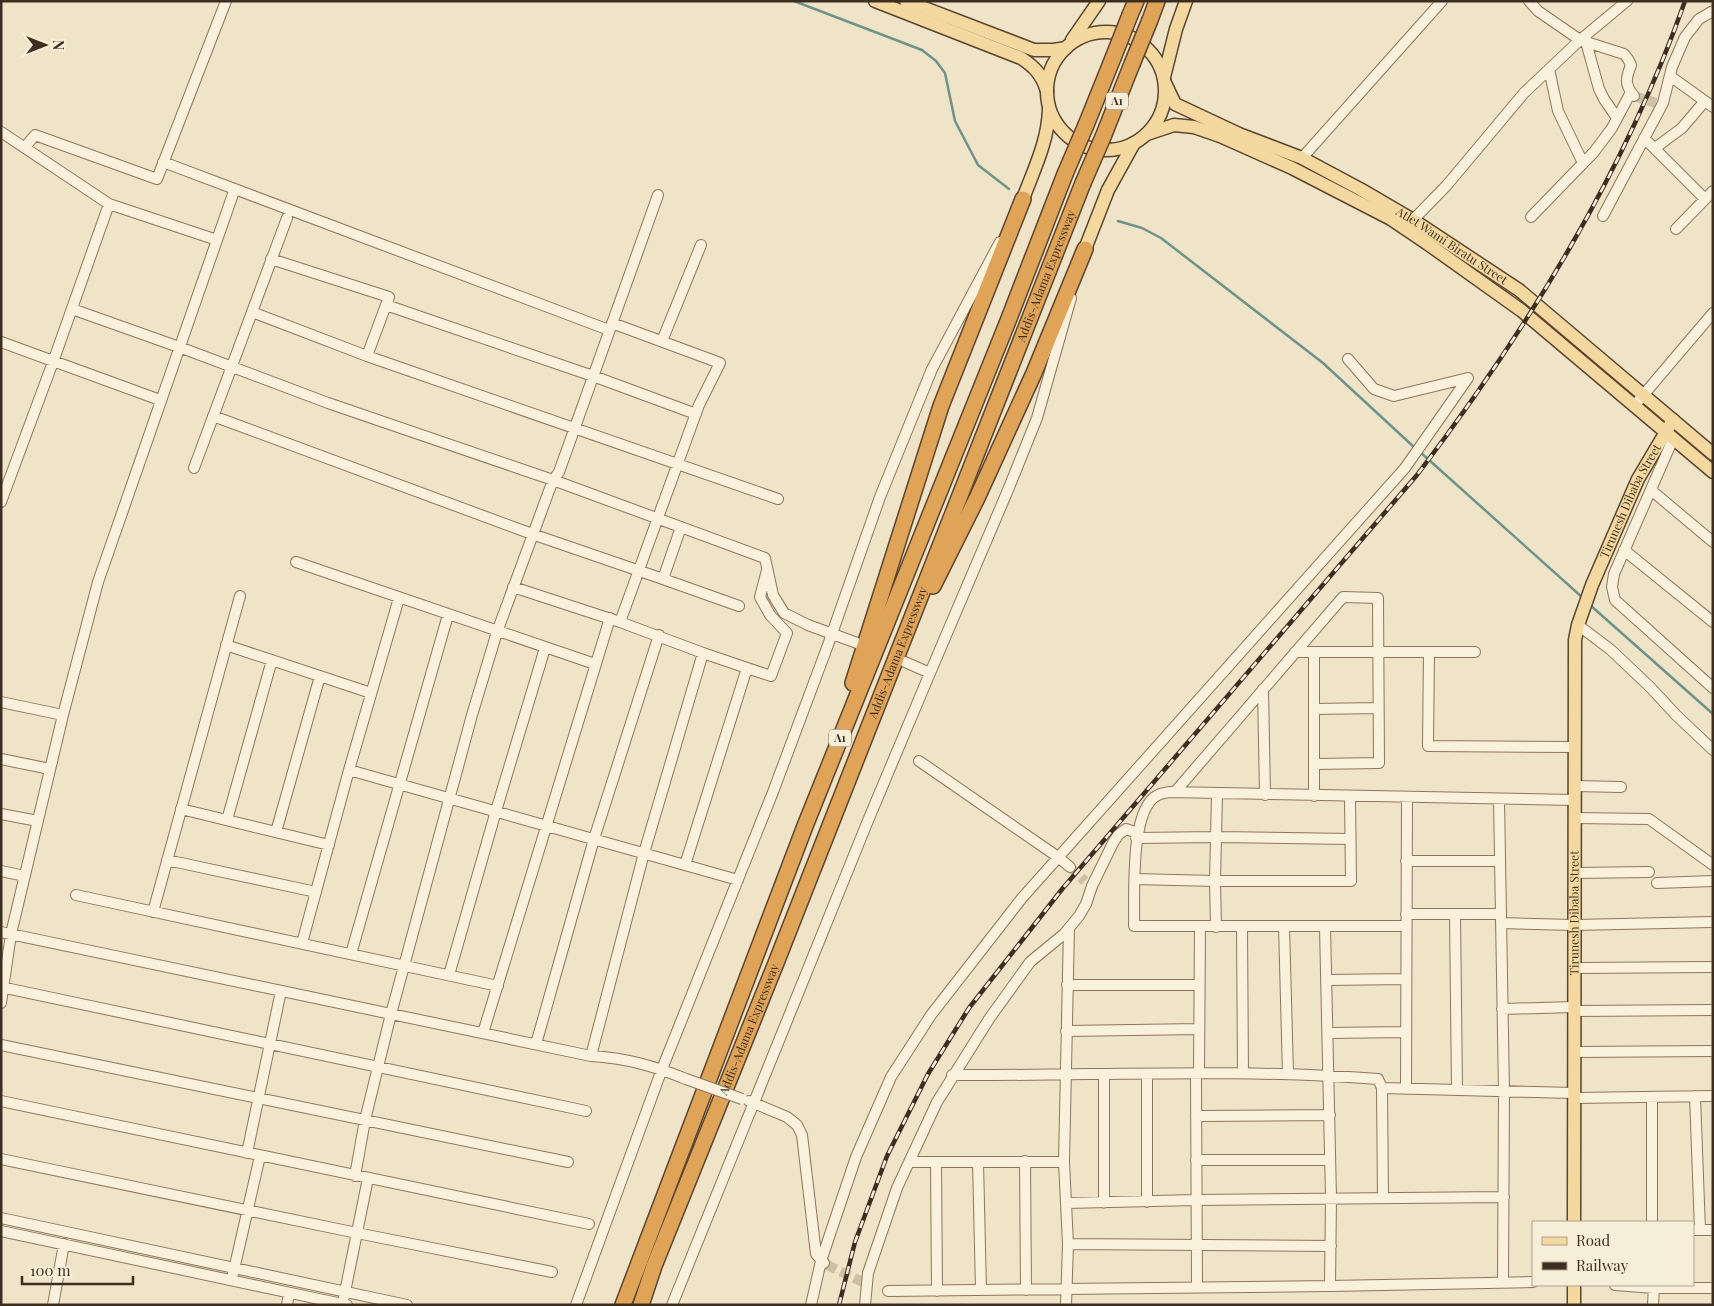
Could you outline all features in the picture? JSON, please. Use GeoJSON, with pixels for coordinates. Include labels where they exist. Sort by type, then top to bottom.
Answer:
{"type":"FeatureCollection","features":[{"type":"Feature","properties":{"kind":"highway","name":"Addis-Adama Expressway"},"geometry":{"type":"LineString","coordinates":[[641,1305],[658,1257],[1156,1]]}},
{"type":"Feature","properties":{"kind":"highway","name":"Addis-Adama Expressway"},"geometry":{"type":"LineString","coordinates":[[623,1305],[825,775],[1133,8]]}},
{"type":"Feature","properties":{"kind":"highway"},"geometry":{"type":"LineString","coordinates":[[825,775],[941,406],[1023,199]]}},
{"type":"Feature","properties":{"kind":"highway"},"geometry":{"type":"LineString","coordinates":[[889,675],[977,498],[1034,372],[1085,249]]}},
{"type":"Feature","properties":{"kind":"main road"},"geometry":{"type":"LineString","coordinates":[[875,1],[1021,58],[1039,72],[1044,80],[1047,92],[1049,124],[1046,142],[1023,199]]}},
{"type":"Feature","properties":{"kind":"main road"},"geometry":{"type":"LineString","coordinates":[[906,1],[1034,50],[1054,50],[1067,47],[1083,37],[1099,32],[1116,32],[1132,38],[1146,47],[1157,61],[1164,80]]}},
{"type":"Feature","properties":{"kind":"main road"},"geometry":{"type":"LineString","coordinates":[[1047,92],[1052,69],[1057,58],[1067,47],[1099,1]]}},
{"type":"Feature","properties":{"kind":"main road"},"geometry":{"type":"LineString","coordinates":[[1148,134],[1161,113],[1164,102],[1164,80],[1176,28],[1186,1]]}},
{"type":"Feature","properties":{"kind":"main road","name":"Atlet Wami Biratu Street"},"geometry":{"type":"LineString","coordinates":[[1164,80],[1175,104],[1237,138],[1302,158],[1340,178],[1413,220],[1519,290],[1713,454]]}},
{"type":"Feature","properties":{"kind":"main road"},"geometry":{"type":"LineString","coordinates":[[1049,107],[1060,128],[1072,140],[1086,147],[1103,150],[1119,149],[1134,144],[1148,134],[1174,125],[1194,127],[1237,138],[1391,219],[1522,311],[1713,472]]}},
{"type":"Feature","properties":{"kind":"main road"},"geometry":{"type":"LineString","coordinates":[[1085,249],[1108,190],[1134,144]]}},
{"type":"Feature","properties":{"kind":"main road"},"geometry":{"type":"LineString","coordinates":[[1332,189],[1340,178]]}},
{"type":"Feature","properties":{"kind":"main road","name":"Tirunesh Dibaba Street"},"geometry":{"type":"LineString","coordinates":[[1574,1221],[1574,659],[1578,625],[1592,585],[1638,480],[1669,436],[1673,420]]}},
{"type":"Feature","properties":{"kind":"main road"},"geometry":{"type":"LineString","coordinates":[[1574,1286],[1574,1305]]}},
{"type":"Feature","properties":{"kind":"street"},"geometry":{"type":"LineString","coordinates":[[25,147],[36,135],[157,179],[226,1]]}},
{"type":"Feature","properties":{"kind":"street"},"geometry":{"type":"LineString","coordinates":[[1302,158],[1442,1]]}},
{"type":"Feature","properties":{"kind":"street"},"geometry":{"type":"LineString","coordinates":[[1529,1],[1538,11],[1583,41],[1624,54],[1631,65],[1627,77],[1627,88],[1633,94],[1612,128],[1583,163],[1531,217]]}},
{"type":"Feature","properties":{"kind":"street"},"geometry":{"type":"LineString","coordinates":[[1413,220],[1447,185],[1524,93],[1549,68],[1583,41],[1627,1]]}},
{"type":"Feature","properties":{"kind":"street"},"geometry":{"type":"LineString","coordinates":[[1603,216],[1644,138],[1660,103],[1685,37],[1699,19],[1713,11]]}},
{"type":"Feature","properties":{"kind":"street"},"geometry":{"type":"LineString","coordinates":[[1583,41],[1599,89],[1617,118]]}},
{"type":"Feature","properties":{"kind":"street"},"geometry":{"type":"LineString","coordinates":[[1549,68],[1558,111],[1583,163]]}},
{"type":"Feature","properties":{"kind":"street"},"geometry":{"type":"LineString","coordinates":[[1655,148],[1708,105],[1670,76]]}},
{"type":"Feature","properties":{"kind":"street"},"geometry":{"type":"LineString","coordinates":[[1,132],[109,204],[217,240]]}},
{"type":"Feature","properties":{"kind":"street"},"geometry":{"type":"LineString","coordinates":[[1644,138],[1709,195],[1676,229]]}},
{"type":"Feature","properties":{"kind":"street"},"geometry":{"type":"LineString","coordinates":[[164,162],[611,326],[662,341],[720,363],[696,414],[620,622]]}},
{"type":"Feature","properties":{"kind":"street"},"geometry":{"type":"LineString","coordinates":[[1,1003],[6,933],[25,876],[63,715],[98,582],[233,194]]}},
{"type":"Feature","properties":{"kind":"street"},"geometry":{"type":"LineString","coordinates":[[355,1176],[391,1014],[472,715],[497,632],[532,534],[553,480],[559,472],[658,195]]}},
{"type":"Feature","properties":{"kind":"street"},"geometry":{"type":"LineString","coordinates":[[576,1305],[662,1069],[773,792],[880,497],[932,369],[1023,199]]}},
{"type":"Feature","properties":{"kind":"street"},"geometry":{"type":"LineString","coordinates":[[1,502],[109,204]]}},
{"type":"Feature","properties":{"kind":"street"},"geometry":{"type":"LineString","coordinates":[[194,468],[287,218]]}},
{"type":"Feature","properties":{"kind":"street"},"geometry":{"type":"LineString","coordinates":[[662,341],[701,246]]}},
{"type":"Feature","properties":{"kind":"street"},"geometry":{"type":"LineString","coordinates":[[672,1305],[930,673],[1008,490],[1036,418],[1085,249]]}},
{"type":"Feature","properties":{"kind":"street"},"geometry":{"type":"LineString","coordinates":[[272,259],[389,297],[367,356]]}},
{"type":"Feature","properties":{"kind":"street"},"geometry":{"type":"LineString","coordinates":[[386,305],[593,376],[696,414]]}},
{"type":"Feature","properties":{"kind":"street"},"geometry":{"type":"LineString","coordinates":[[72,310],[179,347],[328,403],[553,480],[765,558],[773,595],[784,613],[857,643]]}},
{"type":"Feature","properties":{"kind":"street"},"geometry":{"type":"LineString","coordinates":[[252,312],[367,356],[778,499]]}},
{"type":"Feature","properties":{"kind":"street"},"geometry":{"type":"LineString","coordinates":[[1634,406],[1713,313]]}},
{"type":"Feature","properties":{"kind":"street"},"geometry":{"type":"LineString","coordinates":[[1,342],[160,400]]}},
{"type":"Feature","properties":{"kind":"street"},"geometry":{"type":"LineString","coordinates":[[811,1305],[856,1157],[891,1077],[930,1015],[1022,898],[1405,468],[1468,378],[1394,396],[1374,388],[1348,359]]}},
{"type":"Feature","properties":{"kind":"street"},"geometry":{"type":"LineString","coordinates":[[214,416],[532,534],[738,606]]}},
{"type":"Feature","properties":{"kind":"street"},"geometry":{"type":"LineString","coordinates":[[1669,436],[1651,490],[1614,574],[1612,587],[1615,600],[1713,688]]}},
{"type":"Feature","properties":{"kind":"street"},"geometry":{"type":"LineString","coordinates":[[1651,490],[1713,542]]}},
{"type":"Feature","properties":{"kind":"street"},"geometry":{"type":"LineString","coordinates":[[663,579],[681,527]]}},
{"type":"Feature","properties":{"kind":"street"},"geometry":{"type":"LineString","coordinates":[[1624,550],[1713,622]]}},
{"type":"Feature","properties":{"kind":"street"},"geometry":{"type":"LineString","coordinates":[[296,562],[595,664]]}},
{"type":"Feature","properties":{"kind":"street"},"geometry":{"type":"LineString","coordinates":[[513,587],[610,618],[771,676],[787,633],[770,615],[760,597],[768,568]]}},
{"type":"Feature","properties":{"kind":"street"},"geometry":{"type":"LineString","coordinates":[[153,912],[240,596]]}},
{"type":"Feature","properties":{"kind":"street"},"geometry":{"type":"LineString","coordinates":[[1175,792],[1343,597],[1378,598],[1379,763],[1314,764]]}},
{"type":"Feature","properties":{"kind":"street"},"geometry":{"type":"LineString","coordinates":[[302,944],[349,770],[399,598]]}},
{"type":"Feature","properties":{"kind":"street"},"geometry":{"type":"LineString","coordinates":[[351,954],[448,615]]}},
{"type":"Feature","properties":{"kind":"street"},"geometry":{"type":"LineString","coordinates":[[483,1033],[610,618]]}},
{"type":"Feature","properties":{"kind":"street"},"geometry":{"type":"LineString","coordinates":[[1578,625],[1624,662],[1650,686],[1676,716],[1713,750]]}},
{"type":"Feature","properties":{"kind":"street"},"geometry":{"type":"LineString","coordinates":[[536,1044],[594,839],[659,635]]}},
{"type":"Feature","properties":{"kind":"street"},"geometry":{"type":"LineString","coordinates":[[226,645],[371,693]]}},
{"type":"Feature","properties":{"kind":"street"},"geometry":{"type":"LineString","coordinates":[[449,975],[545,648]]}},
{"type":"Feature","properties":{"kind":"street"},"geometry":{"type":"LineString","coordinates":[[1295,652],[1475,652]]}},
{"type":"Feature","properties":{"kind":"street"},"geometry":{"type":"LineString","coordinates":[[1314,652],[1314,796]]}},
{"type":"Feature","properties":{"kind":"street"},"geometry":{"type":"LineString","coordinates":[[1429,652],[1428,746],[1574,747]]}},
{"type":"Feature","properties":{"kind":"street"},"geometry":{"type":"LineString","coordinates":[[591,1056],[644,853],[703,653]]}},
{"type":"Feature","properties":{"kind":"street"},"geometry":{"type":"LineString","coordinates":[[227,820],[272,660]]}},
{"type":"Feature","properties":{"kind":"street"},"geometry":{"type":"LineString","coordinates":[[905,662],[930,673]]}},
{"type":"Feature","properties":{"kind":"street"},"geometry":{"type":"LineString","coordinates":[[685,865],[748,668]]}},
{"type":"Feature","properties":{"kind":"street"},"geometry":{"type":"LineString","coordinates":[[276,832],[320,676]]}},
{"type":"Feature","properties":{"kind":"street"},"geometry":{"type":"LineString","coordinates":[[1263,689],[1265,795]]}},
{"type":"Feature","properties":{"kind":"street"},"geometry":{"type":"LineString","coordinates":[[1,702],[63,715]]}},
{"type":"Feature","properties":{"kind":"street"},"geometry":{"type":"LineString","coordinates":[[1314,709],[1378,708]]}},
{"type":"Feature","properties":{"kind":"street"},"geometry":{"type":"LineString","coordinates":[[1,759],[50,769]]}},
{"type":"Feature","properties":{"kind":"street"},"geometry":{"type":"LineString","coordinates":[[919,761],[1070,867]]}},
{"type":"Feature","properties":{"kind":"street"},"geometry":{"type":"LineString","coordinates":[[349,770],[738,880]]}},
{"type":"Feature","properties":{"kind":"street"},"geometry":{"type":"LineString","coordinates":[[1574,786],[1621,787]]}},
{"type":"Feature","properties":{"kind":"street"},"geometry":{"type":"LineString","coordinates":[[1406,926],[1134,926],[1137,835],[1144,812],[1156,795],[1175,792],[1574,800]]}},
{"type":"Feature","properties":{"kind":"street"},"geometry":{"type":"LineString","coordinates":[[1216,927],[1217,794]]}},
{"type":"Feature","properties":{"kind":"street"},"geometry":{"type":"LineString","coordinates":[[1135,879],[1351,881],[1350,797]]}},
{"type":"Feature","properties":{"kind":"street"},"geometry":{"type":"LineString","coordinates":[[1406,1089],[1407,798]]}},
{"type":"Feature","properties":{"kind":"street"},"geometry":{"type":"LineString","coordinates":[[1499,799],[1504,1092],[1504,1282]]}},
{"type":"Feature","properties":{"kind":"street"},"geometry":{"type":"LineString","coordinates":[[181,809],[329,845]]}},
{"type":"Feature","properties":{"kind":"street"},"geometry":{"type":"LineString","coordinates":[[1,814],[38,821]]}},
{"type":"Feature","properties":{"kind":"street"},"geometry":{"type":"LineString","coordinates":[[1574,818],[1650,819],[1713,865]]}},
{"type":"Feature","properties":{"kind":"street"},"geometry":{"type":"LineString","coordinates":[[865,1305],[868,1273],[897,1188],[937,1102],[952,1075],[989,1019],[1030,962],[1064,934],[1079,916],[1086,904],[1089,884],[1118,835],[1126,829],[1137,835],[1350,839]]}},
{"type":"Feature","properties":{"kind":"street"},"geometry":{"type":"LineString","coordinates":[[167,860],[316,892]]}},
{"type":"Feature","properties":{"kind":"street"},"geometry":{"type":"LineString","coordinates":[[1406,861],[1500,861]]}},
{"type":"Feature","properties":{"kind":"street"},"geometry":{"type":"LineString","coordinates":[[1,871],[25,876]]}},
{"type":"Feature","properties":{"kind":"street"},"geometry":{"type":"LineString","coordinates":[[1574,873],[1649,872]]}},
{"type":"Feature","properties":{"kind":"street"},"geometry":{"type":"LineString","coordinates":[[1657,883],[1713,881]]}},
{"type":"Feature","properties":{"kind":"street"},"geometry":{"type":"LineString","coordinates":[[76,895],[498,986]]}},
{"type":"Feature","properties":{"kind":"street"},"geometry":{"type":"LineString","coordinates":[[1406,914],[1455,914],[1574,925],[1713,922]]}},
{"type":"Feature","properties":{"kind":"street"},"geometry":{"type":"LineString","coordinates":[[1455,914],[1457,1090]]}},
{"type":"Feature","properties":{"kind":"street"},"geometry":{"type":"LineString","coordinates":[[1197,1288],[1196,1116],[1200,926]]}},
{"type":"Feature","properties":{"kind":"street"},"geometry":{"type":"LineString","coordinates":[[1284,926],[1288,1074]]}},
{"type":"Feature","properties":{"kind":"street"},"geometry":{"type":"LineString","coordinates":[[1066,1305],[1068,1244],[1064,1162],[1068,927]]}},
{"type":"Feature","properties":{"kind":"street"},"geometry":{"type":"LineString","coordinates":[[1242,927],[1243,1073]]}},
{"type":"Feature","properties":{"kind":"street"},"geometry":{"type":"LineString","coordinates":[[1325,927],[1330,1115],[1330,1286]]}},
{"type":"Feature","properties":{"kind":"street"},"geometry":{"type":"LineString","coordinates":[[6,933],[591,1056],[618,1058],[662,1069],[754,1103],[787,1117],[797,1124],[802,1135],[816,1254],[824,1263]]}},
{"type":"Feature","properties":{"kind":"street"},"geometry":{"type":"LineString","coordinates":[[1574,968],[1713,968]]}},
{"type":"Feature","properties":{"kind":"street"},"geometry":{"type":"LineString","coordinates":[[1327,980],[1406,979]]}},
{"type":"Feature","properties":{"kind":"street"},"geometry":{"type":"LineString","coordinates":[[1067,985],[1199,985]]}},
{"type":"Feature","properties":{"kind":"street"},"geometry":{"type":"LineString","coordinates":[[2,987],[586,1111]]}},
{"type":"Feature","properties":{"kind":"street"},"geometry":{"type":"LineString","coordinates":[[247,1153],[281,991]]}},
{"type":"Feature","properties":{"kind":"street"},"geometry":{"type":"LineString","coordinates":[[1502,1009],[1713,1010]]}},
{"type":"Feature","properties":{"kind":"street"},"geometry":{"type":"LineString","coordinates":[[1066,1031],[1199,1029]]}},
{"type":"Feature","properties":{"kind":"street"},"geometry":{"type":"LineString","coordinates":[[1328,1032],[1406,1032]]}},
{"type":"Feature","properties":{"kind":"street"},"geometry":{"type":"LineString","coordinates":[[1,1045],[568,1162]]}},
{"type":"Feature","properties":{"kind":"street"},"geometry":{"type":"LineString","coordinates":[[1574,1052],[1713,1051]]}},
{"type":"Feature","properties":{"kind":"street"},"geometry":{"type":"LineString","coordinates":[[952,1075],[1065,1076],[1243,1073],[1378,1078],[1382,1088],[1383,1198]]}},
{"type":"Feature","properties":{"kind":"street"},"geometry":{"type":"LineString","coordinates":[[1147,1074],[1147,1202]]}},
{"type":"Feature","properties":{"kind":"street"},"geometry":{"type":"LineString","coordinates":[[1104,1075],[1104,1203]]}},
{"type":"Feature","properties":{"kind":"street"},"geometry":{"type":"LineString","coordinates":[[1382,1088],[1652,1097],[1713,1096]]}},
{"type":"Feature","properties":{"kind":"street"},"geometry":{"type":"LineString","coordinates":[[1695,1096],[1696,1230],[1713,1230]]}},
{"type":"Feature","properties":{"kind":"street"},"geometry":{"type":"LineString","coordinates":[[1652,1097],[1652,1221]]}},
{"type":"Feature","properties":{"kind":"street"},"geometry":{"type":"LineString","coordinates":[[1,1102],[589,1224]]}},
{"type":"Feature","properties":{"kind":"street"},"geometry":{"type":"LineString","coordinates":[[1196,1116],[1330,1115]]}},
{"type":"Feature","properties":{"kind":"street"},"geometry":{"type":"LineString","coordinates":[[232,1280],[260,1156]]}},
{"type":"Feature","properties":{"kind":"street"},"geometry":{"type":"LineString","coordinates":[[1,1159],[552,1272]]}},
{"type":"Feature","properties":{"kind":"street"},"geometry":{"type":"LineString","coordinates":[[1196,1160],[1330,1160]]}},
{"type":"Feature","properties":{"kind":"street"},"geometry":{"type":"LineString","coordinates":[[1025,1161],[1026,1290]]}},
{"type":"Feature","properties":{"kind":"street"},"geometry":{"type":"LineString","coordinates":[[909,1162],[1064,1162]]}},
{"type":"Feature","properties":{"kind":"street"},"geometry":{"type":"LineString","coordinates":[[936,1162],[937,1291]]}},
{"type":"Feature","properties":{"kind":"street"},"geometry":{"type":"LineString","coordinates":[[978,1162],[981,1290]]}},
{"type":"Feature","properties":{"kind":"street"},"geometry":{"type":"LineString","coordinates":[[1,1231],[344,1304],[368,1178]]}},
{"type":"Feature","properties":{"kind":"street"},"geometry":{"type":"LineString","coordinates":[[1066,1203],[1504,1197]]}},
{"type":"Feature","properties":{"kind":"street"},"geometry":{"type":"LineString","coordinates":[[1,1218],[406,1305]]}},
{"type":"Feature","properties":{"kind":"street"},"geometry":{"type":"LineString","coordinates":[[54,1305],[64,1244]]}},
{"type":"Feature","properties":{"kind":"street"},"geometry":{"type":"LineString","coordinates":[[1068,1244],[1331,1246]]}},
{"type":"Feature","properties":{"kind":"street"},"geometry":{"type":"LineString","coordinates":[[888,1291],[1067,1290],[1532,1282]]}},
{"type":"Feature","properties":{"kind":"street"},"geometry":{"type":"LineString","coordinates":[[1653,1305],[1654,1286],[1713,1288]]}},
{"type":"Feature","properties":{"kind":"street"},"geometry":{"type":"LineString","coordinates":[[287,1305],[289,1293]]}},
{"type":"Feature","properties":{"kind":"waterway"},"geometry":{"type":"LineString","coordinates":[[794,1],[922,50],[936,61],[945,73],[955,121],[978,165],[1009,189]]}},
{"type":"Feature","properties":{"kind":"waterway"},"geometry":{"type":"LineString","coordinates":[[1118,221],[1142,228],[1161,238],[1323,363],[1415,448]]}},
{"type":"Feature","properties":{"kind":"waterway"},"geometry":{"type":"LineString","coordinates":[[1419,451],[1583,598]]}},
{"type":"Feature","properties":{"kind":"waterway"},"geometry":{"type":"LineString","coordinates":[[1590,605],[1713,714]]}},
{"type":"Feature","properties":{"kind":"tunnel"},"geometry":{"type":"LineString","coordinates":[[1634,96],[1656,103]]}},
{"type":"Feature","properties":{"kind":"tunnel"},"geometry":{"type":"LineString","coordinates":[[1070,867],[1085,881]]}},
{"type":"Feature","properties":{"kind":"tunnel"},"geometry":{"type":"LineString","coordinates":[[827,1265],[867,1284]]}},
{"type":"Feature","properties":{"kind":"railway"},"geometry":{"type":"LineString","coordinates":[[839,1305],[855,1242],[887,1156],[928,1074],[969,1008],[1063,888],[1417,475],[1458,420],[1534,307],[1602,189],[1633,128],[1685,1]]}}]}
